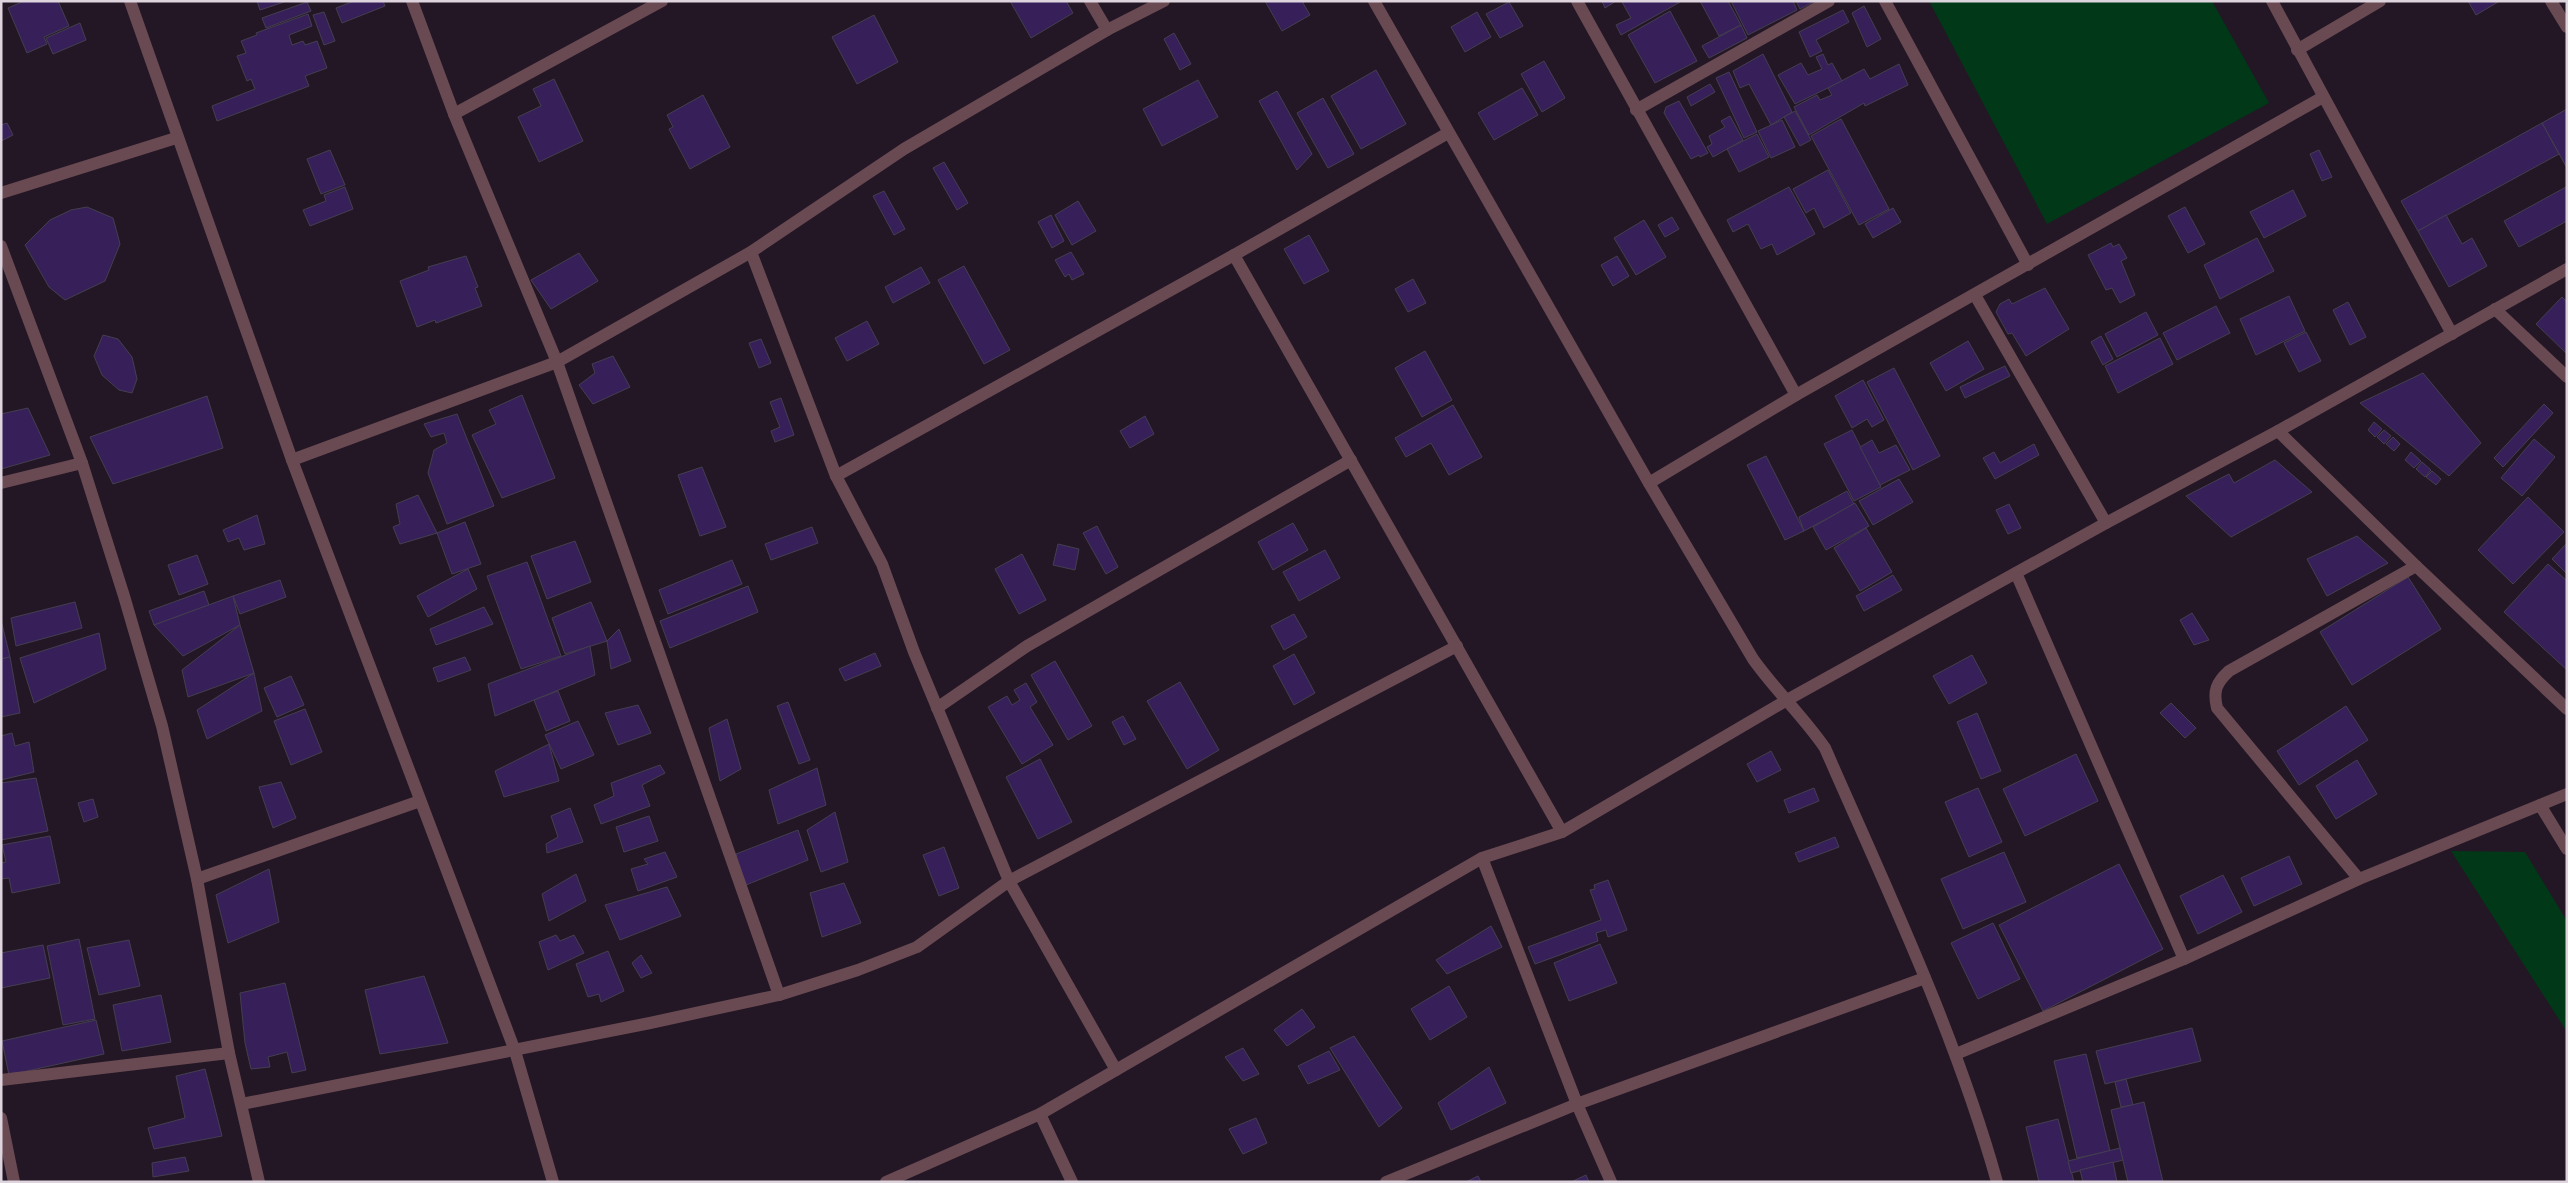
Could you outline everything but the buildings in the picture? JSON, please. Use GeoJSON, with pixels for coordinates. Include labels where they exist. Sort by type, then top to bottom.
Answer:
{"type":"FeatureCollection","features":[{"type":"Feature","properties":{"kind":"street"},"geometry":{"type":"LineString","coordinates":[[130,1],[176,138],[292,460],[516,1051],[553,1182]]}},
{"type":"Feature","properties":{"kind":"street"},"geometry":{"type":"LineString","coordinates":[[412,1],[454,114],[557,362],[779,995]]}},
{"type":"Feature","properties":{"kind":"street"},"geometry":{"type":"LineString","coordinates":[[454,114],[662,1]]}},
{"type":"Feature","properties":{"kind":"street"},"geometry":{"type":"LineString","coordinates":[[1090,1],[1107,30]]}},
{"type":"Feature","properties":{"kind":"street"},"geometry":{"type":"LineString","coordinates":[[292,460],[557,362],[751,252],[904,149],[1107,30],[1164,1]]}},
{"type":"Feature","properties":{"kind":"street"},"geometry":{"type":"LineString","coordinates":[[1374,1],[1649,483],[1753,659],[1825,748],[1956,1054],[1982,1130],[1997,1182]]}},
{"type":"Feature","properties":{"kind":"street"},"geometry":{"type":"LineString","coordinates":[[1577,1],[1796,395]]}},
{"type":"Feature","properties":{"kind":"street"},"geometry":{"type":"LineString","coordinates":[[1636,110],[1829,1]]}},
{"type":"Feature","properties":{"kind":"street"},"geometry":{"type":"LineString","coordinates":[[1885,1],[2028,265]]}},
{"type":"Feature","properties":{"kind":"street"},"geometry":{"type":"LineString","coordinates":[[2272,1],[2452,334]]}},
{"type":"Feature","properties":{"kind":"street"},"geometry":{"type":"LineString","coordinates":[[2297,50],[2380,1]]}},
{"type":"Feature","properties":{"kind":"street"},"geometry":{"type":"LineString","coordinates":[[2552,1],[2567,27]]}},
{"type":"Feature","properties":{"kind":"street"},"geometry":{"type":"LineString","coordinates":[[1649,483],[1796,395],[2323,96]]}},
{"type":"Feature","properties":{"kind":"street"},"geometry":{"type":"LineString","coordinates":[[836,476],[1234,255],[1448,133]]}},
{"type":"Feature","properties":{"kind":"street"},"geometry":{"type":"LineString","coordinates":[[1,192],[176,138]]}},
{"type":"Feature","properties":{"kind":"street"},"geometry":{"type":"LineString","coordinates":[[1,246],[82,463],[162,726],[196,879],[229,1053],[259,1182]]}},
{"type":"Feature","properties":{"kind":"street"},"geometry":{"type":"LineString","coordinates":[[751,252],[836,476],[882,564],[936,708],[1009,881],[1116,1070]]}},
{"type":"Feature","properties":{"kind":"street"},"geometry":{"type":"LineString","coordinates":[[1234,255],[1562,832]]}},
{"type":"Feature","properties":{"kind":"street"},"geometry":{"type":"LineString","coordinates":[[886,1182],[1040,1114],[1482,858],[1562,832],[1787,700],[2106,523],[2278,431],[2567,269]]}},
{"type":"Feature","properties":{"kind":"street"},"geometry":{"type":"LineString","coordinates":[[1975,295],[2106,523]]}},
{"type":"Feature","properties":{"kind":"street"},"geometry":{"type":"LineString","coordinates":[[2495,309],[2567,377]]}},
{"type":"Feature","properties":{"kind":"street"},"geometry":{"type":"LineString","coordinates":[[2278,431],[2416,566],[2567,709]]}},
{"type":"Feature","properties":{"kind":"street"},"geometry":{"type":"LineString","coordinates":[[936,708],[1027,646],[1351,460]]}},
{"type":"Feature","properties":{"kind":"street"},"geometry":{"type":"LineString","coordinates":[[1,483],[82,463]]}},
{"type":"Feature","properties":{"kind":"street"},"geometry":{"type":"LineString","coordinates":[[2359,880],[2217,708],[2213,693],[2218,681],[2229,671],[2416,566]]}},
{"type":"Feature","properties":{"kind":"street"},"geometry":{"type":"LineString","coordinates":[[2016,573],[2184,959]]}},
{"type":"Feature","properties":{"kind":"street"},"geometry":{"type":"LineString","coordinates":[[242,1104],[516,1051],[779,995],[858,970],[917,946],[1009,881],[1457,646]]}},
{"type":"Feature","properties":{"kind":"street"},"geometry":{"type":"LineString","coordinates":[[1956,1054],[2184,959],[2359,880],[2567,794]]}},
{"type":"Feature","properties":{"kind":"street"},"geometry":{"type":"LineString","coordinates":[[196,879],[420,801]]}},
{"type":"Feature","properties":{"kind":"street"},"geometry":{"type":"LineString","coordinates":[[2540,805],[2567,849]]}},
{"type":"Feature","properties":{"kind":"street"},"geometry":{"type":"LineString","coordinates":[[1482,858],[1577,1104],[1611,1182]]}},
{"type":"Feature","properties":{"kind":"street"},"geometry":{"type":"LineString","coordinates":[[1386,1182],[1577,1104],[1925,978]]}},
{"type":"Feature","properties":{"kind":"street"},"geometry":{"type":"LineString","coordinates":[[1,1080],[229,1053]]}},
{"type":"Feature","properties":{"kind":"street"},"geometry":{"type":"LineString","coordinates":[[1040,1114],[1072,1182]]}},
{"type":"Feature","properties":{"kind":"street"},"geometry":{"type":"LineString","coordinates":[[1,1118],[14,1182]]}},
{"type":"Feature","properties":{"kind":"green space"},"geometry":{"type":"Polygon","coordinates":[[[1929,1],[2212,1],[2269,103],[2047,224],[1929,1]]]}},
{"type":"Feature","properties":{"kind":"green space"},"geometry":{"type":"Polygon","coordinates":[[[2451,851],[2525,852],[2567,921],[2567,1032],[2451,851]]]}}]}
